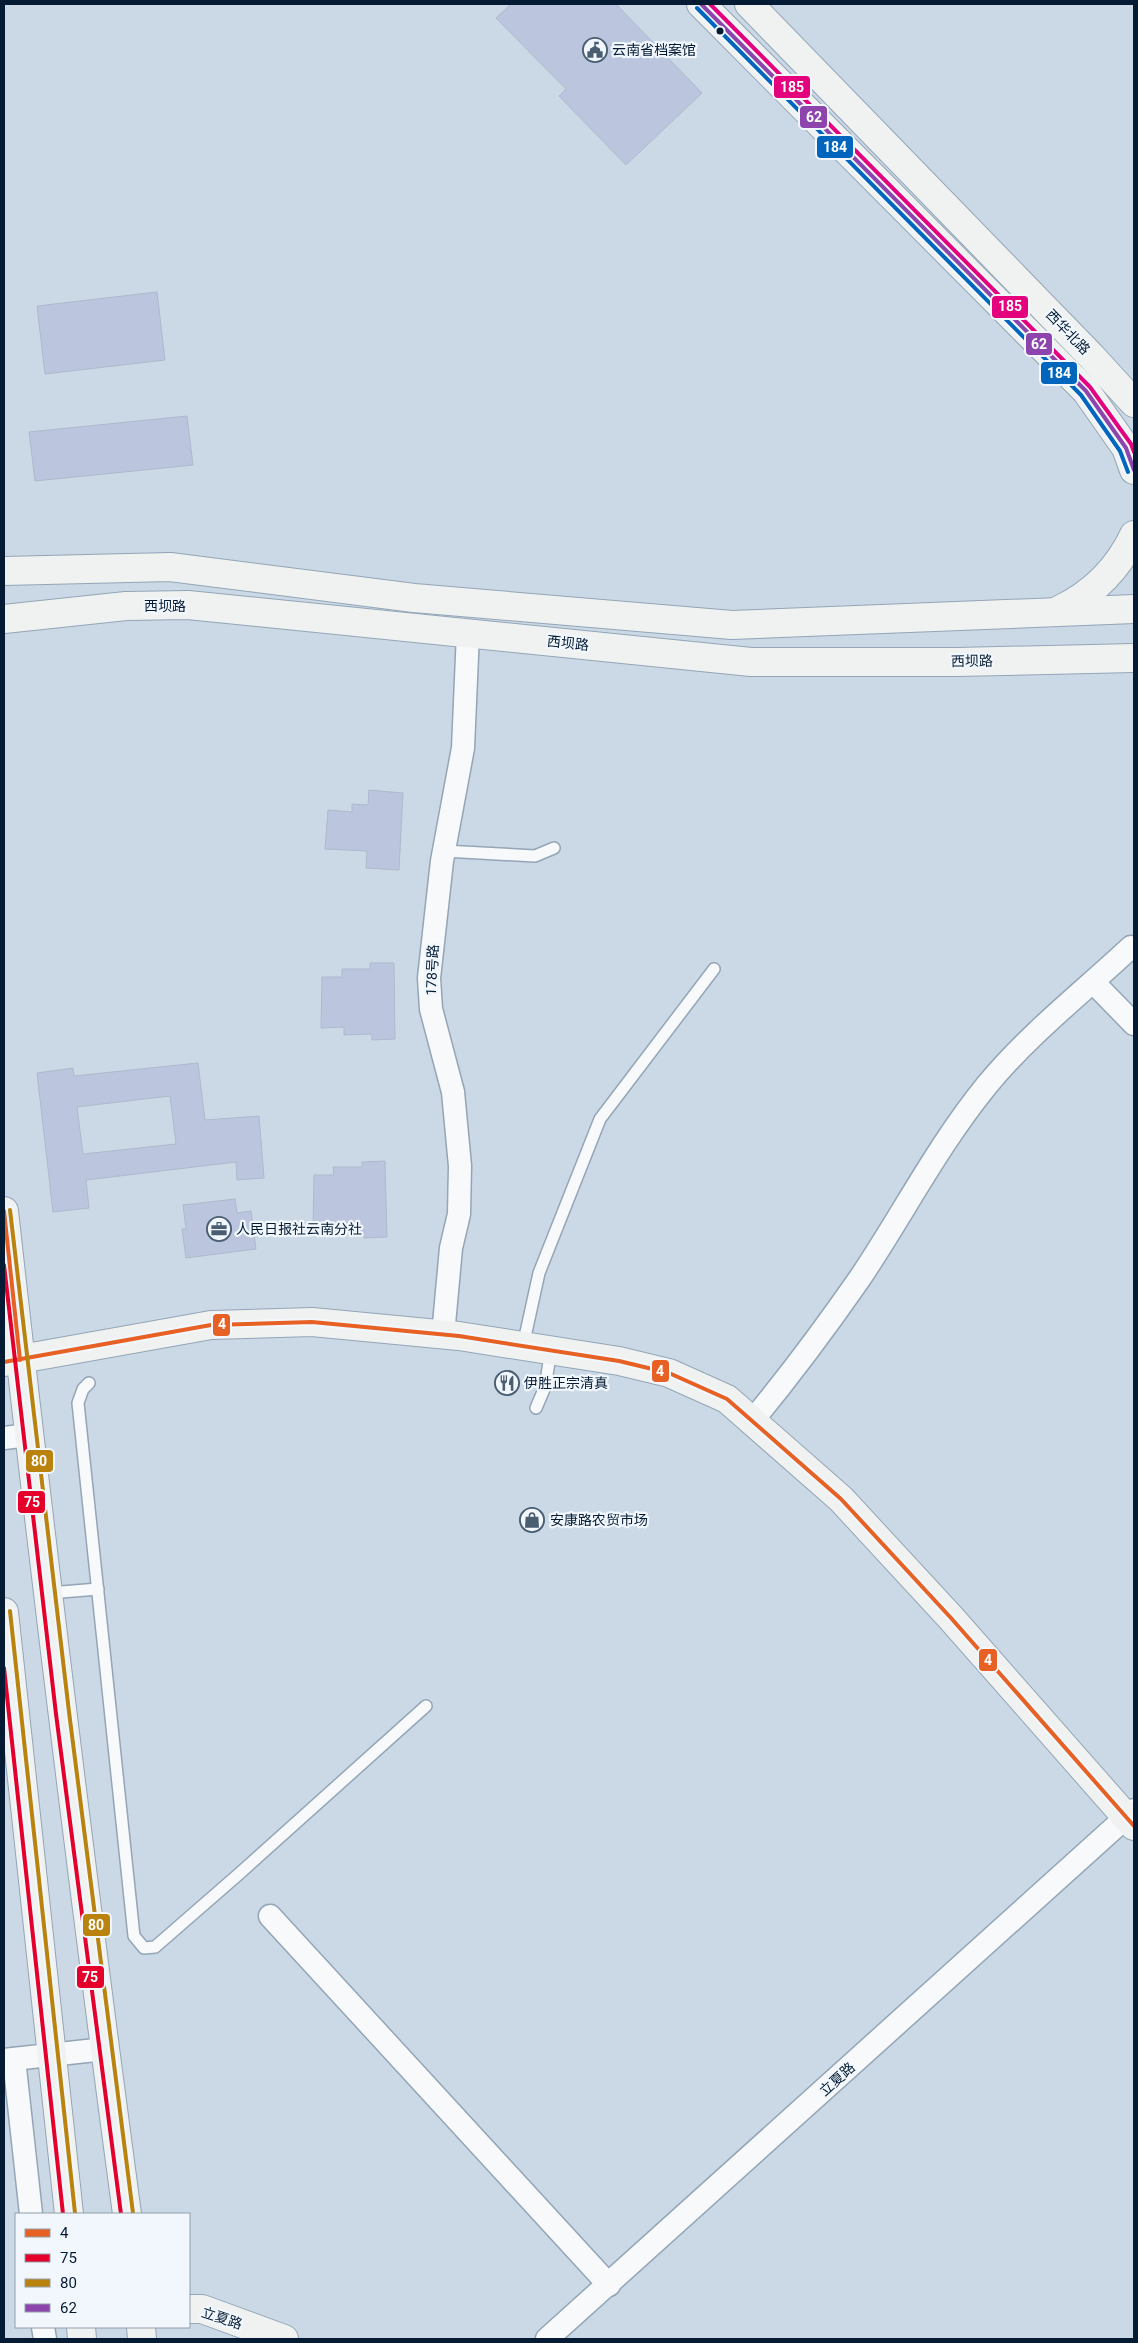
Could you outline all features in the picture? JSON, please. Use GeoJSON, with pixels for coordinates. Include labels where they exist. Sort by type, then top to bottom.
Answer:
{"type":"FeatureCollection","features":[{"type":"Feature","properties":{"kind":"main road","name":"西华北路"},"geometry":{"type":"LineString","coordinates":[[701,4],[1086,391],[1126,448],[1134,470]]}},
{"type":"Feature","properties":{"kind":"main road","name":"西华北路"},"geometry":{"type":"LineString","coordinates":[[753,5],[1134,403]]}},
{"type":"Feature","properties":{"kind":"main road"},"geometry":{"type":"LineString","coordinates":[[1053,612],[1090,592],[1105,578],[1119,562],[1134,536]]}},
{"type":"Feature","properties":{"kind":"main road"},"geometry":{"type":"LineString","coordinates":[[4,571],[170,567],[414,598],[732,625],[1134,609]]}},
{"type":"Feature","properties":{"kind":"main road","name":"西坝路"},"geometry":{"type":"LineString","coordinates":[[4,619],[126,606],[188,605],[752,662],[957,662],[1134,658]]}},
{"type":"Feature","properties":{"kind":"main road"},"geometry":{"type":"LineString","coordinates":[[4,1211],[16,1436],[48,1593],[127,2213]]}},
{"type":"Feature","properties":{"kind":"main road"},"geometry":{"type":"LineString","coordinates":[[12,1361],[211,1325],[312,1322],[443,1335],[523,1346],[619,1361],[669,1373],[727,1399],[841,1499],[1132,1818]]}},
{"type":"Feature","properties":{"kind":"main road"},"geometry":{"type":"LineString","coordinates":[[4,1612],[69,2213]]}},
{"type":"Feature","properties":{"kind":"main road","name":"立夏路"},"geometry":{"type":"LineString","coordinates":[[190,2309],[202,2310],[284,2339]]}},
{"type":"Feature","properties":{"kind":"street","name":"178号路"},"geometry":{"type":"LineString","coordinates":[[443,1335],[451,1248],[459,1214],[460,1166],[453,1092],[431,1009],[429,978],[444,851],[463,748],[468,632]]}},
{"type":"Feature","properties":{"kind":"street"},"geometry":{"type":"LineString","coordinates":[[753,1420],[780,1387],[860,1277],[912,1193],[966,1112],[988,1084],[1022,1048],[1131,947]]}},
{"type":"Feature","properties":{"kind":"street"},"geometry":{"type":"LineString","coordinates":[[1093,982],[1134,1024]]}},
{"type":"Feature","properties":{"kind":"street","name":"立夏路"},"geometry":{"type":"LineString","coordinates":[[547,2339],[1132,1818]]}},
{"type":"Feature","properties":{"kind":"street"},"geometry":{"type":"LineString","coordinates":[[270,1916],[609,2285]]}},
{"type":"Feature","properties":{"kind":"street"},"geometry":{"type":"LineString","coordinates":[[31,2213],[9,2060],[105,2049]]}},
{"type":"Feature","properties":{"kind":"lane"},"geometry":{"type":"LineString","coordinates":[[444,851],[535,856],[554,848]]}},
{"type":"Feature","properties":{"kind":"lane"},"geometry":{"type":"LineString","coordinates":[[523,1346],[539,1273],[600,1119],[714,969]]}},
{"type":"Feature","properties":{"kind":"lane"},"geometry":{"type":"LineString","coordinates":[[536,1408],[545,1387],[551,1350]]}},
{"type":"Feature","properties":{"kind":"lane"},"geometry":{"type":"LineString","coordinates":[[89,1383],[83,1389],[78,1403],[134,1936],[144,1948],[155,1946],[169,1934],[426,1706]]}},
{"type":"Feature","properties":{"kind":"lane"},"geometry":{"type":"LineString","coordinates":[[48,1593],[98,1589]]}},
{"type":"Feature","properties":{"kind":"building","name":"云南省档案馆"},"geometry":{"type":"Polygon","coordinates":[[[511,4],[616,4],[702,93],[626,165],[559,96],[566,89],[496,18],[511,4]]]}},
{"type":"Feature","properties":{"kind":"building"},"geometry":{"type":"Polygon","coordinates":[[[157,292],[165,360],[45,374],[37,306],[157,292]]]}},
{"type":"Feature","properties":{"kind":"building"},"geometry":{"type":"Polygon","coordinates":[[[187,416],[193,465],[35,481],[29,432],[187,416]]]}},
{"type":"Feature","properties":{"kind":"building"},"geometry":{"type":"Polygon","coordinates":[[[369,790],[403,793],[399,870],[366,868],[367,851],[325,849],[328,810],[352,812],[352,804],[368,805],[369,790]]]}},
{"type":"Feature","properties":{"kind":"building"},"geometry":{"type":"Polygon","coordinates":[[[370,963],[394,963],[395,1039],[372,1040],[372,1034],[344,1035],[344,1027],[321,1028],[322,977],[342,977],[342,969],[370,969],[370,963]]]}},
{"type":"Feature","properties":{"kind":"building"},"geometry":{"type":"Polygon","coordinates":[[[198,1063],[205,1120],[259,1116],[264,1178],[237,1180],[236,1162],[86,1180],[89,1208],[53,1212],[37,1073],[73,1068],[74,1076],[198,1063]],[[170,1096],[77,1107],[83,1154],[176,1144],[170,1096]]]}},
{"type":"Feature","properties":{"kind":"building"},"geometry":{"type":"Polygon","coordinates":[[[385,1161],[387,1237],[364,1238],[364,1232],[335,1233],[335,1226],[313,1226],[314,1175],[334,1175],[333,1167],[362,1167],[362,1162],[385,1161]]]}},
{"type":"Feature","properties":{"kind":"building","name":"人民日报社云南分社"},"geometry":{"type":"Polygon","coordinates":[[[235,1199],[237,1213],[251,1211],[256,1249],[186,1258],[182,1229],[186,1229],[183,1205],[235,1199]]]}},
{"type":"Feature","properties":{"kind":"transit line","name":"62"},"geometry":{"type":"LineString","coordinates":[[701,4],[1086,391],[1126,448],[1134,470]]}},
{"type":"Feature","properties":{"kind":"transit line","name":"185"},"geometry":{"type":"LineString","coordinates":[[710,4],[1090,387],[1131,444],[1134,452]]}},
{"type":"Feature","properties":{"kind":"transit line","name":"184"},"geometry":{"type":"LineString","coordinates":[[697,8],[1081,395],[1120,451],[1128,472]]}},
{"type":"Feature","properties":{"kind":"transit line","name":"80"},"geometry":{"type":"LineString","coordinates":[[10,1210],[69,1712],[133,2213]]}},
{"type":"Feature","properties":{"kind":"transit line","name":"4"},"geometry":{"type":"LineString","coordinates":[[4,1211],[20,1360]]}},
{"type":"Feature","properties":{"kind":"transit line","name":"75"},"geometry":{"type":"LineString","coordinates":[[4,1265],[56,1714],[121,2213]]}},
{"type":"Feature","properties":{"kind":"transit line","name":"4"},"geometry":{"type":"LineString","coordinates":[[4,1362],[211,1325],[312,1322],[459,1336],[619,1361],[669,1373],[727,1399],[841,1499],[951,1618],[1134,1826]]}},
{"type":"Feature","properties":{"kind":"transit line","name":"80"},"geometry":{"type":"LineString","coordinates":[[10,1611],[75,2213]]}},
{"type":"Feature","properties":{"kind":"transit line","name":"75"},"geometry":{"type":"LineString","coordinates":[[4,1668],[63,2213]]}},
{"type":"Feature","properties":{"kind":"place","name":"云南省档案馆"},"geometry":{"type":"Point","coordinates":[595,50]}},
{"type":"Feature","properties":{"kind":"place","name":"人民日报社云南分社"},"geometry":{"type":"Point","coordinates":[219,1229]}},
{"type":"Feature","properties":{"kind":"place","name":"伊胜正宗清真"},"geometry":{"type":"Point","coordinates":[507,1383]}},
{"type":"Feature","properties":{"kind":"place","name":"安康路农贸市场"},"geometry":{"type":"Point","coordinates":[532,1520]}}]}
